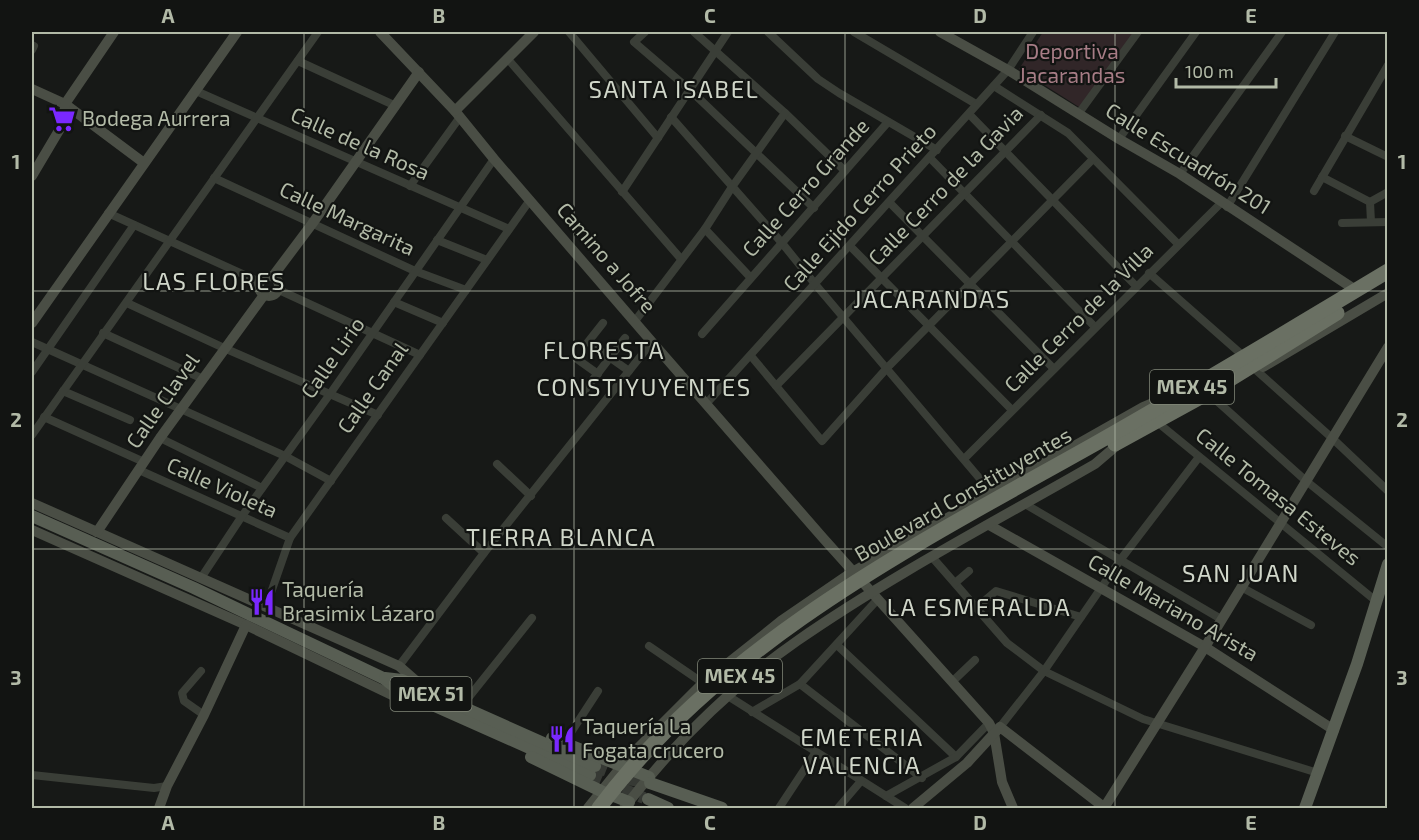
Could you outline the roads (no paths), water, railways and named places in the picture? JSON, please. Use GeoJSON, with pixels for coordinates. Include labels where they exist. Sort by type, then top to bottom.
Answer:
{"type":"FeatureCollection","features":[{"type":"Feature","properties":{"kind":"highway","name":"Boulevard Constituyentes"},"geometry":{"type":"LineString","coordinates":[[611,808],[689,721],[753,664],[857,591],[994,501],[1157,422],[1238,364],[1388,271]]}},
{"type":"Feature","properties":{"kind":"highway","name":"Boulevard Constituyentes"},"geometry":{"type":"LineString","coordinates":[[1238,364],[1388,281]]}},
{"type":"Feature","properties":{"kind":"highway","name":"Boulevard Constituyentes"},"geometry":{"type":"LineString","coordinates":[[599,808],[636,763],[716,684],[749,657],[842,590],[1149,413],[1203,388]]}},
{"type":"Feature","properties":{"kind":"main road","name":"MEX 51"},"geometry":{"type":"LineString","coordinates":[[32,516],[194,588],[384,678],[402,680],[425,697],[447,710],[592,770],[477,714],[425,697]]}},
{"type":"Feature","properties":{"kind":"main road"},"geometry":{"type":"LineString","coordinates":[[1305,808],[1358,663],[1388,564]]}},
{"type":"Feature","properties":{"kind":"main road"},"geometry":{"type":"LineString","coordinates":[[447,710],[468,727],[627,805]]}},
{"type":"Feature","properties":{"kind":"main road"},"geometry":{"type":"LineString","coordinates":[[477,714],[497,716],[722,808]]}},
{"type":"Feature","properties":{"kind":"main road"},"geometry":{"type":"LineString","coordinates":[[648,799],[668,808]]}},
{"type":"Feature","properties":{"kind":"street"},"geometry":{"type":"LineString","coordinates":[[32,176],[64,122],[65,104],[114,32]]}},
{"type":"Feature","properties":{"kind":"street"},"geometry":{"type":"LineString","coordinates":[[32,323],[237,32]]}},
{"type":"Feature","properties":{"kind":"street"},"geometry":{"type":"LineString","coordinates":[[32,435],[318,32]]}},
{"type":"Feature","properties":{"kind":"street","name":"Camino a Jofre"},"geometry":{"type":"LineString","coordinates":[[380,32],[458,114],[494,159],[706,404],[994,728],[1104,808]]}},
{"type":"Feature","properties":{"kind":"street"},"geometry":{"type":"LineString","coordinates":[[410,186],[458,114],[507,58],[534,32]]}},
{"type":"Feature","properties":{"kind":"street"},"geometry":{"type":"LineString","coordinates":[[569,32],[658,138]]}},
{"type":"Feature","properties":{"kind":"street"},"geometry":{"type":"LineString","coordinates":[[645,32],[634,42],[690,90],[814,208]]}},
{"type":"Feature","properties":{"kind":"street"},"geometry":{"type":"LineString","coordinates":[[694,32],[785,113],[845,171]]}},
{"type":"Feature","properties":{"kind":"street"},"geometry":{"type":"LineString","coordinates":[[622,192],[728,32]]}},
{"type":"Feature","properties":{"kind":"street"},"geometry":{"type":"LineString","coordinates":[[768,32],[818,79],[937,150]]}},
{"type":"Feature","properties":{"kind":"street"},"geometry":{"type":"LineString","coordinates":[[854,32],[976,104]]}},
{"type":"Feature","properties":{"kind":"street","name":"Calle Ejido Cerro Prieto"},"geometry":{"type":"LineString","coordinates":[[706,404],[994,86],[1034,32]]}},
{"type":"Feature","properties":{"kind":"street"},"geometry":{"type":"LineString","coordinates":[[1079,113],[1138,32]]}},
{"type":"Feature","properties":{"kind":"street"},"geometry":{"type":"LineString","coordinates":[[1119,139],[1196,32]]}},
{"type":"Feature","properties":{"kind":"street"},"geometry":{"type":"LineString","coordinates":[[1180,174],[1282,32]]}},
{"type":"Feature","properties":{"kind":"street","name":"Calle Cerro de la Villa"},"geometry":{"type":"LineString","coordinates":[[964,459],[1178,244],[1224,205],[1335,32]]}},
{"type":"Feature","properties":{"kind":"street","name":"Calle Escuadrón 201"},"geometry":{"type":"LineString","coordinates":[[946,33],[1180,174],[1351,287]]}},
{"type":"Feature","properties":{"kind":"street"},"geometry":{"type":"LineString","coordinates":[[32,45],[34,46],[32,50]]}},
{"type":"Feature","properties":{"kind":"street"},"geometry":{"type":"LineString","coordinates":[[507,58],[681,259]]}},
{"type":"Feature","properties":{"kind":"street"},"geometry":{"type":"LineString","coordinates":[[298,61],[396,106]]}},
{"type":"Feature","properties":{"kind":"street"},"geometry":{"type":"LineString","coordinates":[[1314,191],[1388,65]]}},
{"type":"Feature","properties":{"kind":"street"},"geometry":{"type":"LineString","coordinates":[[260,282],[268,276],[273,276],[419,72]]}},
{"type":"Feature","properties":{"kind":"street"},"geometry":{"type":"LineString","coordinates":[[994,86],[1068,133],[1178,244]]}},
{"type":"Feature","properties":{"kind":"street"},"geometry":{"type":"LineString","coordinates":[[32,89],[65,104],[144,163]]}},
{"type":"Feature","properties":{"kind":"street","name":"Calle de la Rosa"},"geometry":{"type":"LineString","coordinates":[[196,91],[509,229]]}},
{"type":"Feature","properties":{"kind":"street"},"geometry":{"type":"LineString","coordinates":[[635,321],[705,229],[785,113]]}},
{"type":"Feature","properties":{"kind":"street"},"geometry":{"type":"LineString","coordinates":[[969,114],[1136,286]]}},
{"type":"Feature","properties":{"kind":"street","name":"Calle Cerro de la Gavia"},"geometry":{"type":"LineString","coordinates":[[776,386],[1041,115]]}},
{"type":"Feature","properties":{"kind":"street"},"geometry":{"type":"LineString","coordinates":[[588,808],[621,766],[704,683],[781,621],[854,571],[900,544],[994,501],[964,459],[782,243],[672,117]]}},
{"type":"Feature","properties":{"kind":"street","name":"Calle Cerro Grande"},"geometry":{"type":"LineString","coordinates":[[702,334],[888,122]]}},
{"type":"Feature","properties":{"kind":"street"},"geometry":{"type":"LineString","coordinates":[[1345,136],[1388,157]]}},
{"type":"Feature","properties":{"kind":"street"},"geometry":{"type":"LineString","coordinates":[[930,158],[1095,327]]}},
{"type":"Feature","properties":{"kind":"street","name":"Calle Lirio"},"geometry":{"type":"LineString","coordinates":[[201,578],[242,516],[494,159]]}},
{"type":"Feature","properties":{"kind":"street"},"geometry":{"type":"LineString","coordinates":[[751,356],[822,441],[887,368],[1093,159]]}},
{"type":"Feature","properties":{"kind":"street","name":"Calle Margarita"},"geometry":{"type":"LineString","coordinates":[[214,177],[415,271],[466,290]]}},
{"type":"Feature","properties":{"kind":"street"},"geometry":{"type":"LineString","coordinates":[[1322,177],[1370,202]]}},
{"type":"Feature","properties":{"kind":"street"},"geometry":{"type":"LineString","coordinates":[[1370,202],[1388,192]]}},
{"type":"Feature","properties":{"kind":"street","name":"Calle Canal"},"geometry":{"type":"LineString","coordinates":[[266,607],[290,538],[530,200]]}},
{"type":"Feature","properties":{"kind":"street"},"geometry":{"type":"LineString","coordinates":[[1370,202],[1371,222]]}},
{"type":"Feature","properties":{"kind":"street"},"geometry":{"type":"LineString","coordinates":[[890,203],[1054,369]]}},
{"type":"Feature","properties":{"kind":"street"},"geometry":{"type":"LineString","coordinates":[[108,213],[260,282]]}},
{"type":"Feature","properties":{"kind":"street"},"geometry":{"type":"LineString","coordinates":[[1342,223],[1388,222]]}},
{"type":"Feature","properties":{"kind":"street"},"geometry":{"type":"LineString","coordinates":[[32,372],[134,225]]}},
{"type":"Feature","properties":{"kind":"street"},"geometry":{"type":"LineString","coordinates":[[705,229],[750,277]]}},
{"type":"Feature","properties":{"kind":"street"},"geometry":{"type":"LineString","coordinates":[[437,240],[487,260]]}},
{"type":"Feature","properties":{"kind":"street"},"geometry":{"type":"LineString","coordinates":[[850,246],[1012,410]]}},
{"type":"Feature","properties":{"kind":"street"},"geometry":{"type":"LineString","coordinates":[[1238,364],[1351,287],[1388,265]]}},
{"type":"Feature","properties":{"kind":"street"},"geometry":{"type":"LineString","coordinates":[[1149,273],[1238,364],[1257,371],[1388,491]]}},
{"type":"Feature","properties":{"kind":"street"},"geometry":{"type":"LineString","coordinates":[[273,276],[277,279],[279,290]]}},
{"type":"Feature","properties":{"kind":"street"},"geometry":{"type":"LineString","coordinates":[[260,282],[260,291],[264,295],[270,296],[279,290]]}},
{"type":"Feature","properties":{"kind":"street"},"geometry":{"type":"LineString","coordinates":[[279,290],[420,355]]}},
{"type":"Feature","properties":{"kind":"street"},"geometry":{"type":"LineString","coordinates":[[1257,371],[1388,293]]}},
{"type":"Feature","properties":{"kind":"street","name":"Calle Clavel"},"geometry":{"type":"LineString","coordinates":[[97,532],[160,438],[264,295]]}},
{"type":"Feature","properties":{"kind":"street"},"geometry":{"type":"LineString","coordinates":[[394,302],[443,323]]}},
{"type":"Feature","properties":{"kind":"street"},"geometry":{"type":"LineString","coordinates":[[127,303],[224,348],[378,414]]}},
{"type":"Feature","properties":{"kind":"street"},"geometry":{"type":"LineString","coordinates":[[603,323],[588,342],[629,371]]}},
{"type":"Feature","properties":{"kind":"street"},"geometry":{"type":"LineString","coordinates":[[104,333],[203,379]]}},
{"type":"Feature","properties":{"kind":"street"},"geometry":{"type":"LineString","coordinates":[[585,390],[625,338]]}},
{"type":"Feature","properties":{"kind":"street"},"geometry":{"type":"LineString","coordinates":[[32,342],[285,456],[331,481]]}},
{"type":"Feature","properties":{"kind":"street"},"geometry":{"type":"LineString","coordinates":[[399,666],[484,553],[652,342]]}},
{"type":"Feature","properties":{"kind":"street"},"geometry":{"type":"LineString","coordinates":[[1104,808],[1388,347]]}},
{"type":"Feature","properties":{"kind":"street"},"geometry":{"type":"LineString","coordinates":[[577,359],[598,374]]}},
{"type":"Feature","properties":{"kind":"street"},"geometry":{"type":"LineString","coordinates":[[1203,388],[1305,480],[1388,547]]}},
{"type":"Feature","properties":{"kind":"street"},"geometry":{"type":"LineString","coordinates":[[63,391],[130,420]]}},
{"type":"Feature","properties":{"kind":"street","name":"Calle Violeta"},"geometry":{"type":"LineString","coordinates":[[44,417],[290,538]]}},
{"type":"Feature","properties":{"kind":"street","name":"Calle Tomasa Esteves"},"geometry":{"type":"LineString","coordinates":[[1157,422],[1376,601]]}},
{"type":"Feature","properties":{"kind":"street"},"geometry":{"type":"LineString","coordinates":[[160,438],[262,488]]}},
{"type":"Feature","properties":{"kind":"street"},"geometry":{"type":"LineString","coordinates":[[627,805],[693,729],[728,696],[796,642],[875,596],[911,569],[1095,464],[1123,440]]}},
{"type":"Feature","properties":{"kind":"street"},"geometry":{"type":"LineString","coordinates":[[913,808],[967,763],[1044,671],[1120,559],[1199,457]]}},
{"type":"Feature","properties":{"kind":"street"},"geometry":{"type":"LineString","coordinates":[[497,464],[531,496]]}},
{"type":"Feature","properties":{"kind":"street"},"geometry":{"type":"LineString","coordinates":[[32,503],[399,666],[425,697]]}},
{"type":"Feature","properties":{"kind":"street"},"geometry":{"type":"LineString","coordinates":[[1025,504],[1221,619]]}},
{"type":"Feature","properties":{"kind":"street"},"geometry":{"type":"LineString","coordinates":[[446,518],[484,553]]}},
{"type":"Feature","properties":{"kind":"street","name":"Calle Mariano Arista"},"geometry":{"type":"LineString","coordinates":[[989,525],[1205,647],[1334,730]]}},
{"type":"Feature","properties":{"kind":"street"},"geometry":{"type":"LineString","coordinates":[[32,530],[246,625],[394,696],[425,697]]}},
{"type":"Feature","properties":{"kind":"street"},"geometry":{"type":"LineString","coordinates":[[900,544],[901,559],[911,569]]}},
{"type":"Feature","properties":{"kind":"street"},"geometry":{"type":"LineString","coordinates":[[932,557],[1007,643],[1044,671],[1143,719],[1159,722],[1318,773]]}},
{"type":"Feature","properties":{"kind":"street"},"geometry":{"type":"LineString","coordinates":[[955,584],[969,571]]}},
{"type":"Feature","properties":{"kind":"street"},"geometry":{"type":"LineString","coordinates":[[1241,587],[1311,625]]}},
{"type":"Feature","properties":{"kind":"street"},"geometry":{"type":"LineString","coordinates":[[976,608],[996,591],[1081,617]]}},
{"type":"Feature","properties":{"kind":"street"},"geometry":{"type":"LineString","coordinates":[[752,712],[800,684],[837,645],[875,596]]}},
{"type":"Feature","properties":{"kind":"street"},"geometry":{"type":"LineString","coordinates":[[460,707],[532,618]]}},
{"type":"Feature","properties":{"kind":"street"},"geometry":{"type":"LineString","coordinates":[[159,808],[166,786],[204,715],[246,625]]}},
{"type":"Feature","properties":{"kind":"street"},"geometry":{"type":"LineString","coordinates":[[837,645],[956,757]]}},
{"type":"Feature","properties":{"kind":"street"},"geometry":{"type":"LineString","coordinates":[[649,646],[704,683]]}},
{"type":"Feature","properties":{"kind":"street"},"geometry":{"type":"LineString","coordinates":[[953,681],[975,660]]}},
{"type":"Feature","properties":{"kind":"street"},"geometry":{"type":"LineString","coordinates":[[201,671],[182,693],[184,701],[204,715]]}},
{"type":"Feature","properties":{"kind":"street"},"geometry":{"type":"LineString","coordinates":[[800,684],[922,778]]}},
{"type":"Feature","properties":{"kind":"street"},"geometry":{"type":"LineString","coordinates":[[564,743],[598,691]]}},
{"type":"Feature","properties":{"kind":"street"},"geometry":{"type":"LineString","coordinates":[[728,696],[905,808]]}},
{"type":"Feature","properties":{"kind":"street"},"geometry":{"type":"LineString","coordinates":[[885,796],[922,778],[956,757],[994,728]]}},
{"type":"Feature","properties":{"kind":"street"},"geometry":{"type":"LineString","coordinates":[[994,728],[1002,782],[1013,808]]}},
{"type":"Feature","properties":{"kind":"street"},"geometry":{"type":"LineString","coordinates":[[779,808],[816,752]]}},
{"type":"Feature","properties":{"kind":"street"},"geometry":{"type":"LineString","coordinates":[[32,775],[154,789],[166,786]]}},
{"type":"Feature","properties":{"kind":"street"},"geometry":{"type":"LineString","coordinates":[[650,780],[729,808]]}},
{"type":"Feature","properties":{"kind":"street"},"geometry":{"type":"LineString","coordinates":[[838,808],[861,781]]}},
{"type":"Feature","properties":{"kind":"tunnel"},"geometry":{"type":"LineString","coordinates":[[595,766],[628,779],[650,783]]}},
{"type":"Feature","properties":{"kind":"tunnel"},"geometry":{"type":"LineString","coordinates":[[590,775],[644,798]]}},
{"type":"Feature","properties":{"kind":"place","name":"Bodega Aurrera"},"geometry":{"type":"Point","coordinates":[62,119]}},
{"type":"Feature","properties":{"kind":"place","name":"Taquería Brasimix Lázaro"},"geometry":{"type":"Point","coordinates":[262,602]}},
{"type":"Feature","properties":{"kind":"place","name":"Taquería La Fogata crucero"},"geometry":{"type":"Point","coordinates":[562,739]}},
{"type":"Feature","properties":{"kind":"district","name":"SANTA ISABEL"},"geometry":{"type":"Point","coordinates":[674,90]}},
{"type":"Feature","properties":{"kind":"district","name":"LAS FLORES"},"geometry":{"type":"Point","coordinates":[214,282]}},
{"type":"Feature","properties":{"kind":"district","name":"JACARANDAS"},"geometry":{"type":"Point","coordinates":[932,300]}},
{"type":"Feature","properties":{"kind":"district","name":"FLORESTA"},"geometry":{"type":"Point","coordinates":[604,351]}},
{"type":"Feature","properties":{"kind":"district","name":"CONSTIYUYENTES"},"geometry":{"type":"Point","coordinates":[644,388]}},
{"type":"Feature","properties":{"kind":"district","name":"TIERRA BLANCA"},"geometry":{"type":"Point","coordinates":[561,538]}},
{"type":"Feature","properties":{"kind":"district","name":"SAN JUAN"},"geometry":{"type":"Point","coordinates":[1241,574]}},
{"type":"Feature","properties":{"kind":"district","name":"LA ESMERALDA"},"geometry":{"type":"Point","coordinates":[979,608]}},
{"type":"Feature","properties":{"kind":"district","name":"EMETERIA VALENCIA"},"geometry":{"type":"Point","coordinates":[862,752]}},
{"type":"Feature","properties":{"kind":"park label","name":"Deportiva Jacarandas"},"geometry":{"type":"Point","coordinates":[1072,64]}}]}
